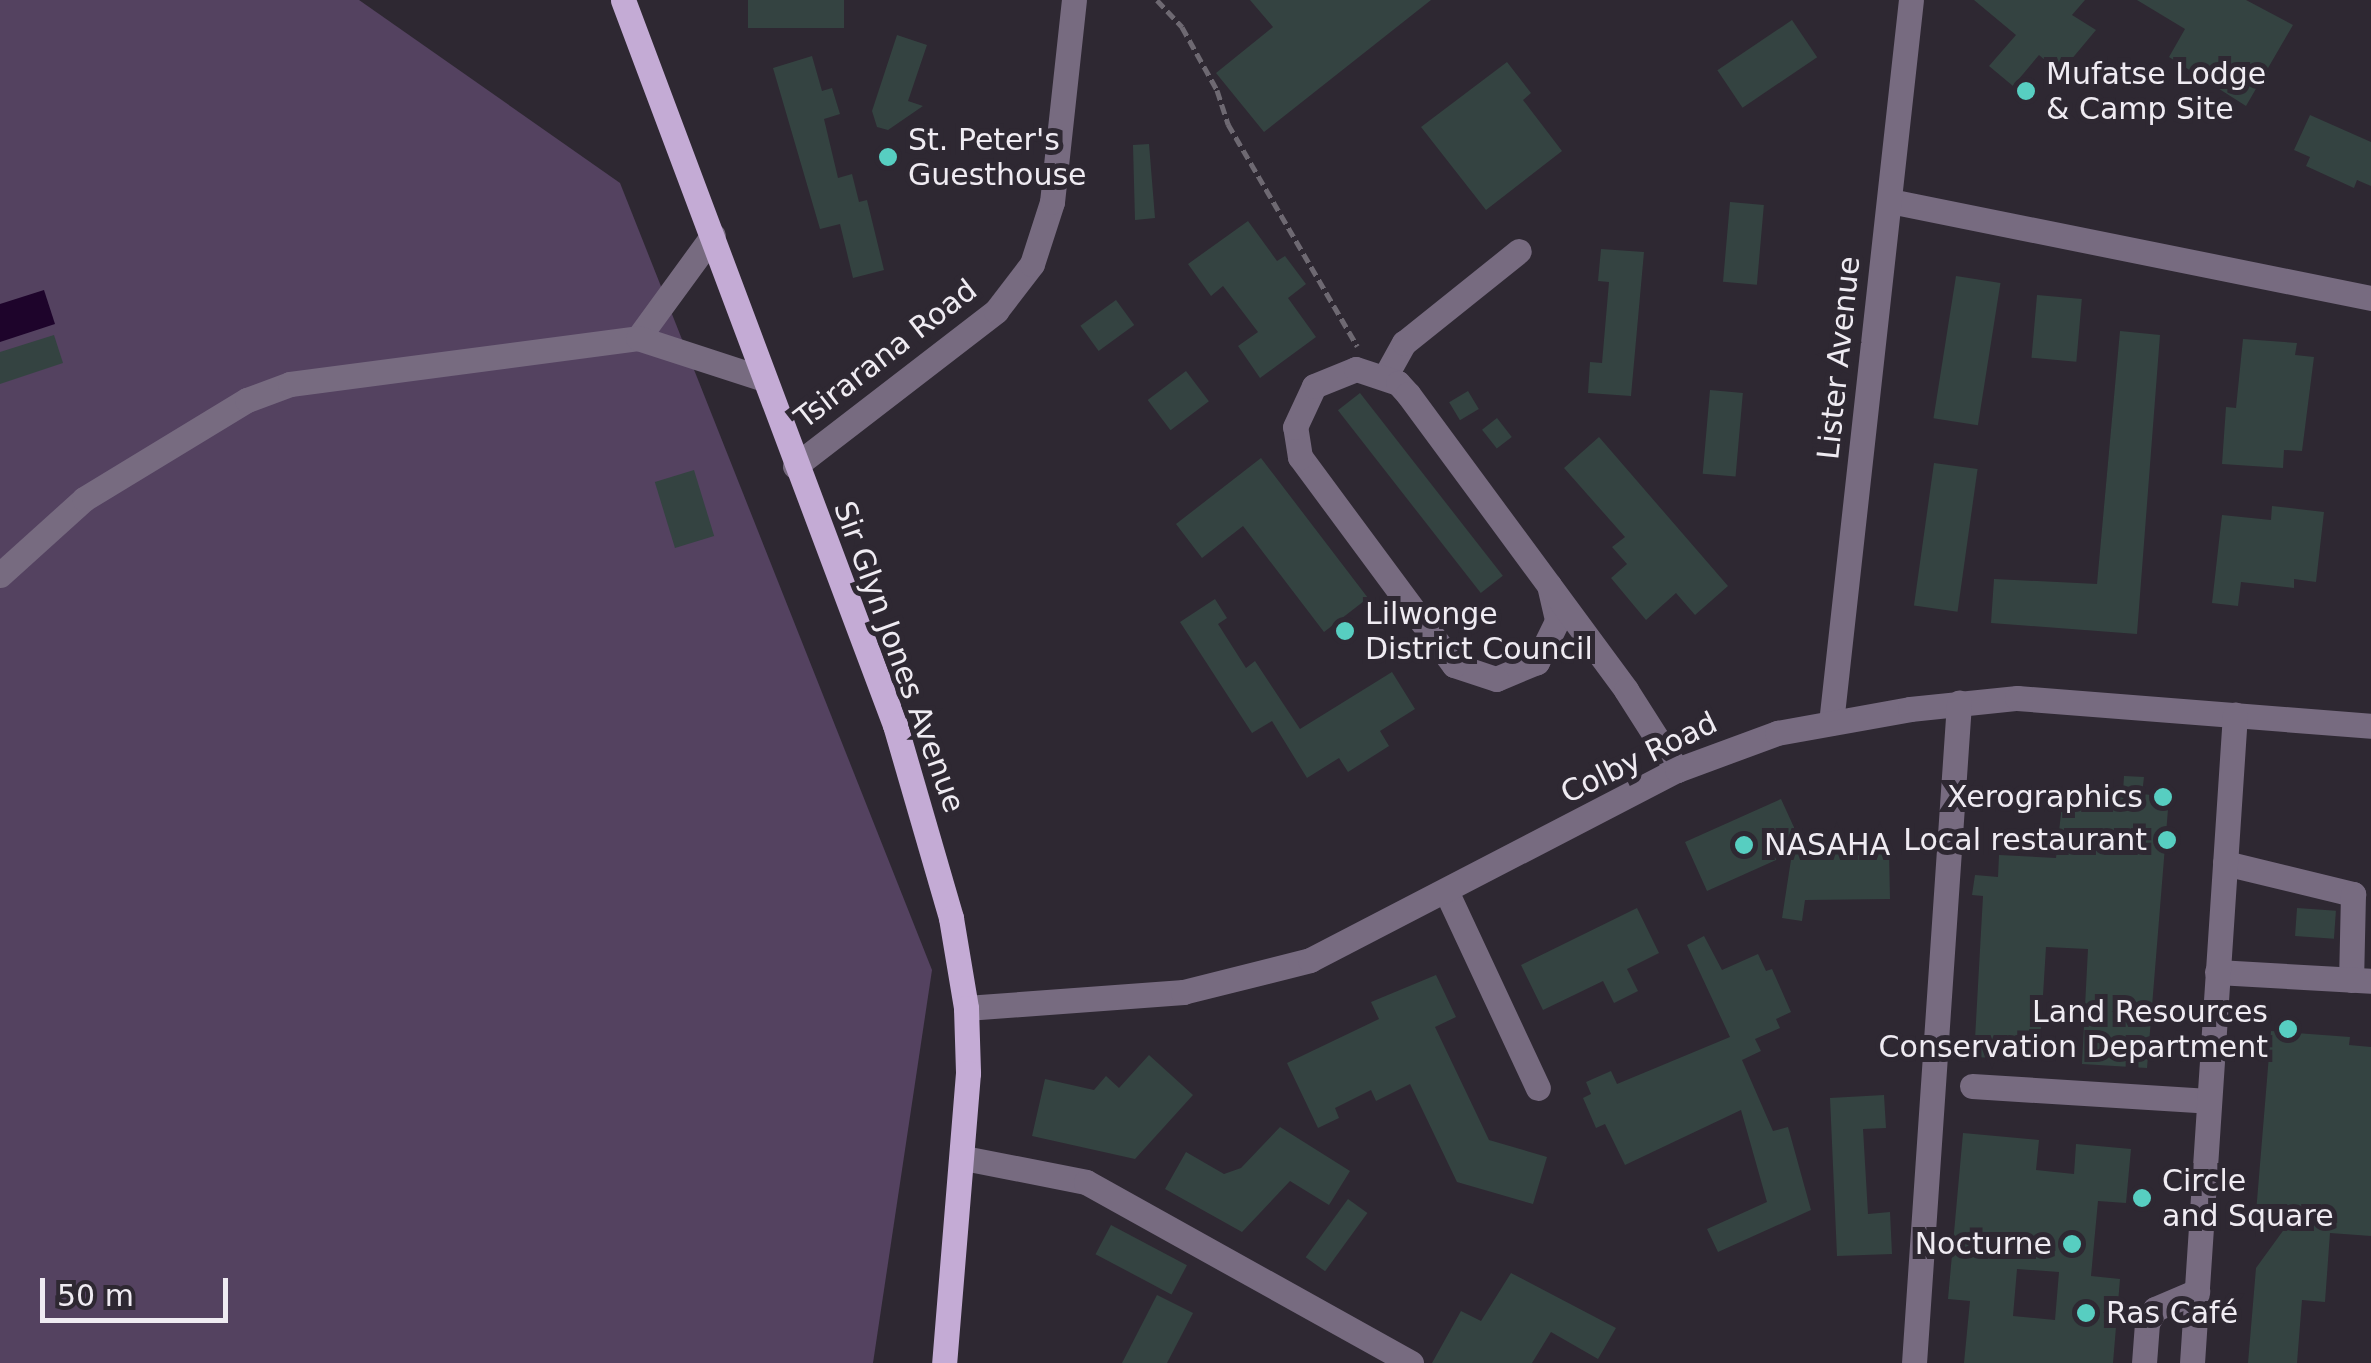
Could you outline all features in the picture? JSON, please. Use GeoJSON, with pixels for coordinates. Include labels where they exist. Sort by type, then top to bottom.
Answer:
{"type":"FeatureCollection","features":[{"type":"Feature","properties":{"kind":"main road","name":"Sir Glyn Jones Avenue"},"geometry":{"type":"LineString","coordinates":[[623,0],[895,724],[951,918],[966,1008],[964,1158],[944,1363]]}},
{"type":"Feature","properties":{"kind":"street","name":"Tsirarana Road"},"geometry":{"type":"LineString","coordinates":[[795,466],[996,311],[1032,264],[1052,202],[1074,0]]}},
{"type":"Feature","properties":{"kind":"street","name":"Lister Avenue"},"geometry":{"type":"LineString","coordinates":[[1831,722],[1911,0]]}},
{"type":"Feature","properties":{"kind":"street"},"geometry":{"type":"LineString","coordinates":[[1890,202],[2371,298]]}},
{"type":"Feature","properties":{"kind":"street"},"geometry":{"type":"LineString","coordinates":[[638,338],[714,235]]}},
{"type":"Feature","properties":{"kind":"street"},"geometry":{"type":"LineString","coordinates":[[1378,372],[1404,343],[1519,251]]}},
{"type":"Feature","properties":{"kind":"street"},"geometry":{"type":"LineString","coordinates":[[0,575],[84,499],[247,400],[290,384],[638,338],[764,379]]}},
{"type":"Feature","properties":{"kind":"street"},"geometry":{"type":"LineString","coordinates":[[1549,585],[1556,606],[1554,636],[1525,671],[1481,678],[1444,654],[1307,470],[1296,442],[1298,412],[1314,386],[1341,371],[1378,372],[1408,394],[1549,585],[1677,770]]}},
{"type":"Feature","properties":{"kind":"street","name":"Colby Road"},"geometry":{"type":"LineString","coordinates":[[966,1008],[1228,984],[1326,954],[1677,770],[1777,733],[1831,722],[2017,698],[2371,726]]}},
{"type":"Feature","properties":{"kind":"street"},"geometry":{"type":"LineString","coordinates":[[1914,1363],[1959,703]]}},
{"type":"Feature","properties":{"kind":"street"},"geometry":{"type":"LineString","coordinates":[[2192,1363],[2235,714]]}},
{"type":"Feature","properties":{"kind":"street"},"geometry":{"type":"LineString","coordinates":[[2218,972],[2361,980],[2353,894],[2225,863]]}},
{"type":"Feature","properties":{"kind":"street"},"geometry":{"type":"LineString","coordinates":[[1447,893],[1538,1088]]}},
{"type":"Feature","properties":{"kind":"street"},"geometry":{"type":"LineString","coordinates":[[1972,1086],[2209,1101]]}},
{"type":"Feature","properties":{"kind":"street"},"geometry":{"type":"LineString","coordinates":[[964,1158],[1086,1182],[1412,1363]]}},
{"type":"Feature","properties":{"kind":"street"},"geometry":{"type":"LineString","coordinates":[[2144,1363],[2147,1323],[2155,1309],[2197,1291]]}},
{"type":"Feature","properties":{"kind":"path"},"geometry":{"type":"LineString","coordinates":[[1158,0],[1182,27],[1217,90],[1228,124],[1378,372]]}},
{"type":"Feature","properties":{"kind":"shaded area"},"geometry":{"type":"Polygon","coordinates":[[[0,0],[359,0],[620,183],[932,970],[873,1363],[0,1363],[0,0]]]}},
{"type":"Feature","properties":{"kind":"shaded area"},"geometry":{"type":"Polygon","coordinates":[[[44,290],[55,324],[0,342],[0,304],[44,290]]]}},
{"type":"Feature","properties":{"kind":"building"},"geometry":{"type":"Polygon","coordinates":[[[748,0],[844,0],[844,28],[748,28],[748,0]]]}},
{"type":"Feature","properties":{"kind":"building"},"geometry":{"type":"Polygon","coordinates":[[[1250,0],[1431,0],[1264,132],[1216,73],[1273,27],[1250,0]]]}},
{"type":"Feature","properties":{"kind":"building"},"geometry":{"type":"Polygon","coordinates":[[[1974,0],[2085,0],[2072,15],[2096,30],[2060,73],[2039,55],[2013,86],[1989,66],[2016,35],[1974,0]]]}},
{"type":"Feature","properties":{"kind":"building"},"geometry":{"type":"Polygon","coordinates":[[[2137,0],[2246,0],[2293,25],[2246,106],[2169,57],[2185,29],[2137,0]]]}},
{"type":"Feature","properties":{"kind":"building"},"geometry":{"type":"Polygon","coordinates":[[[1792,20],[1817,57],[1743,108],[1717,70],[1792,20]]]}},
{"type":"Feature","properties":{"kind":"building"},"geometry":{"type":"Polygon","coordinates":[[[897,35],[927,45],[908,101],[923,106],[888,130],[877,127],[872,111],[897,35]]]}},
{"type":"Feature","properties":{"kind":"building"},"geometry":{"type":"Polygon","coordinates":[[[812,56],[822,91],[832,88],[840,114],[824,119],[838,178],[852,174],[859,202],[867,200],[884,270],[853,278],[840,224],[820,229],[773,68],[812,56]]]}},
{"type":"Feature","properties":{"kind":"building"},"geometry":{"type":"Polygon","coordinates":[[[1507,62],[1531,93],[1523,100],[1562,151],[1486,210],[1421,127],[1507,62]]]}},
{"type":"Feature","properties":{"kind":"building"},"geometry":{"type":"Polygon","coordinates":[[[2310,115],[2371,142],[2371,186],[2357,180],[2354,188],[2306,166],[2310,157],[2294,150],[2310,115]]]}},
{"type":"Feature","properties":{"kind":"building"},"geometry":{"type":"Polygon","coordinates":[[[1149,144],[1155,218],[1135,220],[1133,145],[1149,144]]]}},
{"type":"Feature","properties":{"kind":"building"},"geometry":{"type":"Polygon","coordinates":[[[1730,202],[1764,205],[1757,285],[1723,282],[1730,202]]]}},
{"type":"Feature","properties":{"kind":"building"},"geometry":{"type":"Polygon","coordinates":[[[1248,221],[1277,261],[1285,256],[1306,284],[1288,298],[1316,337],[1260,378],[1238,346],[1258,332],[1223,286],[1211,296],[1188,264],[1248,221]]]}},
{"type":"Feature","properties":{"kind":"building"},"geometry":{"type":"Polygon","coordinates":[[[1601,249],[1644,252],[1631,396],[1588,393],[1590,362],[1602,363],[1609,282],[1598,281],[1601,249]]]}},
{"type":"Feature","properties":{"kind":"building"},"geometry":{"type":"Polygon","coordinates":[[[1956,276],[2000,283],[1978,425],[1933,418],[1956,276]]]}},
{"type":"Feature","properties":{"kind":"building"},"geometry":{"type":"Polygon","coordinates":[[[2037,295],[2082,299],[2076,362],[2032,358],[2037,295]]]}},
{"type":"Feature","properties":{"kind":"building"},"geometry":{"type":"Polygon","coordinates":[[[1116,300],[1134,325],[1099,351],[1080,326],[1116,300]]]}},
{"type":"Feature","properties":{"kind":"building"},"geometry":{"type":"Polygon","coordinates":[[[2120,331],[2160,335],[2137,634],[1991,623],[1994,579],[2097,584],[2120,331]]]}},
{"type":"Feature","properties":{"kind":"building"},"geometry":{"type":"Polygon","coordinates":[[[54,335],[63,363],[0,384],[0,352],[54,335]]]}},
{"type":"Feature","properties":{"kind":"building"},"geometry":{"type":"Polygon","coordinates":[[[2243,339],[2297,343],[2295,355],[2314,357],[2302,451],[2284,450],[2283,468],[2222,464],[2226,407],[2236,408],[2243,339]]]}},
{"type":"Feature","properties":{"kind":"building"},"geometry":{"type":"Polygon","coordinates":[[[1186,371],[1209,401],[1171,430],[1148,400],[1186,371]]]}},
{"type":"Feature","properties":{"kind":"building"},"geometry":{"type":"Polygon","coordinates":[[[1710,390],[1743,393],[1736,477],[1703,474],[1710,390]]]}},
{"type":"Feature","properties":{"kind":"building"},"geometry":{"type":"Polygon","coordinates":[[[1468,391],[1479,409],[1460,420],[1449,402],[1468,391]]]}},
{"type":"Feature","properties":{"kind":"building"},"geometry":{"type":"Polygon","coordinates":[[[1360,393],[1503,576],[1481,593],[1338,410],[1360,393]]]}},
{"type":"Feature","properties":{"kind":"building"},"geometry":{"type":"Polygon","coordinates":[[[1497,418],[1512,437],[1497,449],[1482,430],[1497,418]]]}},
{"type":"Feature","properties":{"kind":"building"},"geometry":{"type":"Polygon","coordinates":[[[1599,437],[1728,586],[1695,615],[1676,593],[1646,620],[1611,578],[1627,564],[1612,547],[1625,537],[1564,468],[1599,437]]]}},
{"type":"Feature","properties":{"kind":"building"},"geometry":{"type":"Polygon","coordinates":[[[1261,458],[1368,598],[1324,632],[1243,526],[1202,558],[1176,524],[1261,458]]]}},
{"type":"Feature","properties":{"kind":"building"},"geometry":{"type":"Polygon","coordinates":[[[1934,463],[1978,469],[1958,612],[1914,606],[1934,463]]]}},
{"type":"Feature","properties":{"kind":"building"},"geometry":{"type":"Polygon","coordinates":[[[694,470],[714,536],[675,548],[655,482],[694,470]]]}},
{"type":"Feature","properties":{"kind":"building"},"geometry":{"type":"Polygon","coordinates":[[[2272,506],[2324,512],[2316,582],[2294,579],[2294,588],[2241,582],[2238,606],[2212,603],[2222,515],[2271,520],[2272,506]]]}},
{"type":"Feature","properties":{"kind":"building"},"geometry":{"type":"Polygon","coordinates":[[[1215,599],[1227,618],[1218,624],[1246,668],[1255,661],[1300,729],[1392,672],[1415,709],[1380,731],[1389,746],[1348,772],[1339,758],[1307,778],[1272,721],[1252,733],[1180,622],[1215,599]]]}},
{"type":"Feature","properties":{"kind":"building"},"geometry":{"type":"Polygon","coordinates":[[[2124,776],[2144,777],[2142,794],[2169,797],[2147,1068],[2082,1064],[2088,949],[2046,947],[2039,1060],[1974,1057],[1983,896],[1972,895],[1975,875],[1998,877],[1999,855],[2056,858],[2064,787],[2123,792],[2124,776]]]}},
{"type":"Feature","properties":{"kind":"building"},"geometry":{"type":"Polygon","coordinates":[[[1781,799],[1803,847],[1870,857],[1870,851],[1889,852],[1890,899],[1805,900],[1802,921],[1782,918],[1792,853],[1707,891],[1685,842],[1781,799]]]}},
{"type":"Feature","properties":{"kind":"building"},"geometry":{"type":"Polygon","coordinates":[[[1637,908],[1659,953],[1627,969],[1638,991],[1614,1003],[1603,981],[1543,1010],[1521,965],[1637,908]]]}},
{"type":"Feature","properties":{"kind":"building"},"geometry":{"type":"Polygon","coordinates":[[[2297,908],[2336,911],[2334,939],[2295,936],[2297,908]]]}},
{"type":"Feature","properties":{"kind":"building"},"geometry":{"type":"Polygon","coordinates":[[[1704,936],[1722,970],[1758,954],[1766,971],[1772,969],[1791,1012],[1776,1019],[1780,1028],[1755,1039],[1761,1051],[1742,1060],[1773,1131],[1788,1127],[1811,1210],[1718,1252],[1707,1229],[1767,1202],[1741,1110],[1625,1165],[1605,1124],[1596,1128],[1583,1098],[1591,1094],[1586,1082],[1611,1071],[1617,1084],[1730,1037],[1687,945],[1704,936]]]}},
{"type":"Feature","properties":{"kind":"building"},"geometry":{"type":"Polygon","coordinates":[[[1436,975],[1456,1017],[1435,1027],[1489,1140],[1547,1157],[1533,1204],[1457,1182],[1410,1084],[1376,1101],[1371,1090],[1335,1108],[1339,1118],[1318,1128],[1287,1063],[1379,1019],[1371,1002],[1436,975]]]}},
{"type":"Feature","properties":{"kind":"building"},"geometry":{"type":"Polygon","coordinates":[[[2271,1031],[2350,1037],[2349,1045],[2371,1047],[2371,1236],[2330,1233],[2325,1302],[2302,1300],[2297,1363],[2248,1363],[2256,1268],[2285,1228],[2255,1225],[2271,1031]]]}},
{"type":"Feature","properties":{"kind":"building"},"geometry":{"type":"Polygon","coordinates":[[[1149,1055],[1193,1095],[1135,1159],[1032,1136],[1045,1079],[1094,1090],[1106,1076],[1119,1088],[1149,1055]]]}},
{"type":"Feature","properties":{"kind":"building"},"geometry":{"type":"Polygon","coordinates":[[[1884,1095],[1886,1128],[1863,1129],[1868,1214],[1890,1212],[1892,1254],[1837,1256],[1830,1098],[1884,1095]]]}},
{"type":"Feature","properties":{"kind":"building"},"geometry":{"type":"Polygon","coordinates":[[[1280,1127],[1350,1171],[1329,1205],[1290,1181],[1242,1232],[1165,1189],[1186,1152],[1224,1174],[1241,1168],[1280,1127]]]}},
{"type":"Feature","properties":{"kind":"building"},"geometry":{"type":"Polygon","coordinates":[[[1963,1133],[2039,1140],[2036,1170],[2074,1174],[2076,1144],[2131,1149],[2126,1203],[2098,1201],[2091,1276],[2120,1279],[2113,1363],[1964,1363],[1970,1301],[1948,1299],[1963,1133]],[[2017,1269],[2013,1316],[2055,1320],[2059,1272],[2017,1269]]]}},
{"type":"Feature","properties":{"kind":"building"},"geometry":{"type":"Polygon","coordinates":[[[1348,1199],[1367,1213],[1325,1271],[1306,1257],[1348,1199]]]}},
{"type":"Feature","properties":{"kind":"building"},"geometry":{"type":"Polygon","coordinates":[[[1111,1225],[1187,1265],[1171,1295],[1096,1254],[1111,1225]]]}},
{"type":"Feature","properties":{"kind":"building"},"geometry":{"type":"Polygon","coordinates":[[[1511,1273],[1616,1328],[1598,1359],[1551,1332],[1532,1363],[1432,1363],[1461,1311],[1481,1321],[1511,1273]]]}},
{"type":"Feature","properties":{"kind":"building"},"geometry":{"type":"Polygon","coordinates":[[[1157,1295],[1193,1313],[1167,1363],[1122,1363],[1157,1295]]]}},
{"type":"Feature","properties":{"kind":"place","name":"Mufatse Lodge & Camp Site"},"geometry":{"type":"Point","coordinates":[2026,91]}},
{"type":"Feature","properties":{"kind":"place","name":"St. Peter's Guesthouse"},"geometry":{"type":"Point","coordinates":[888,157]}},
{"type":"Feature","properties":{"kind":"place","name":"Lilwonge District Council"},"geometry":{"type":"Point","coordinates":[1345,631]}},
{"type":"Feature","properties":{"kind":"place","name":"Xerographics"},"geometry":{"type":"Point","coordinates":[2163,797]}},
{"type":"Feature","properties":{"kind":"place","name":"Local restaurant"},"geometry":{"type":"Point","coordinates":[2167,840]}},
{"type":"Feature","properties":{"kind":"place","name":"NASAHA"},"geometry":{"type":"Point","coordinates":[1744,845]}},
{"type":"Feature","properties":{"kind":"place","name":"Land Resources Conservation Department"},"geometry":{"type":"Point","coordinates":[2288,1029]}},
{"type":"Feature","properties":{"kind":"place","name":"Circle and Square"},"geometry":{"type":"Point","coordinates":[2142,1198]}},
{"type":"Feature","properties":{"kind":"place","name":"Nocturne"},"geometry":{"type":"Point","coordinates":[2072,1244]}},
{"type":"Feature","properties":{"kind":"place","name":"Ras Café"},"geometry":{"type":"Point","coordinates":[2086,1313]}}]}
